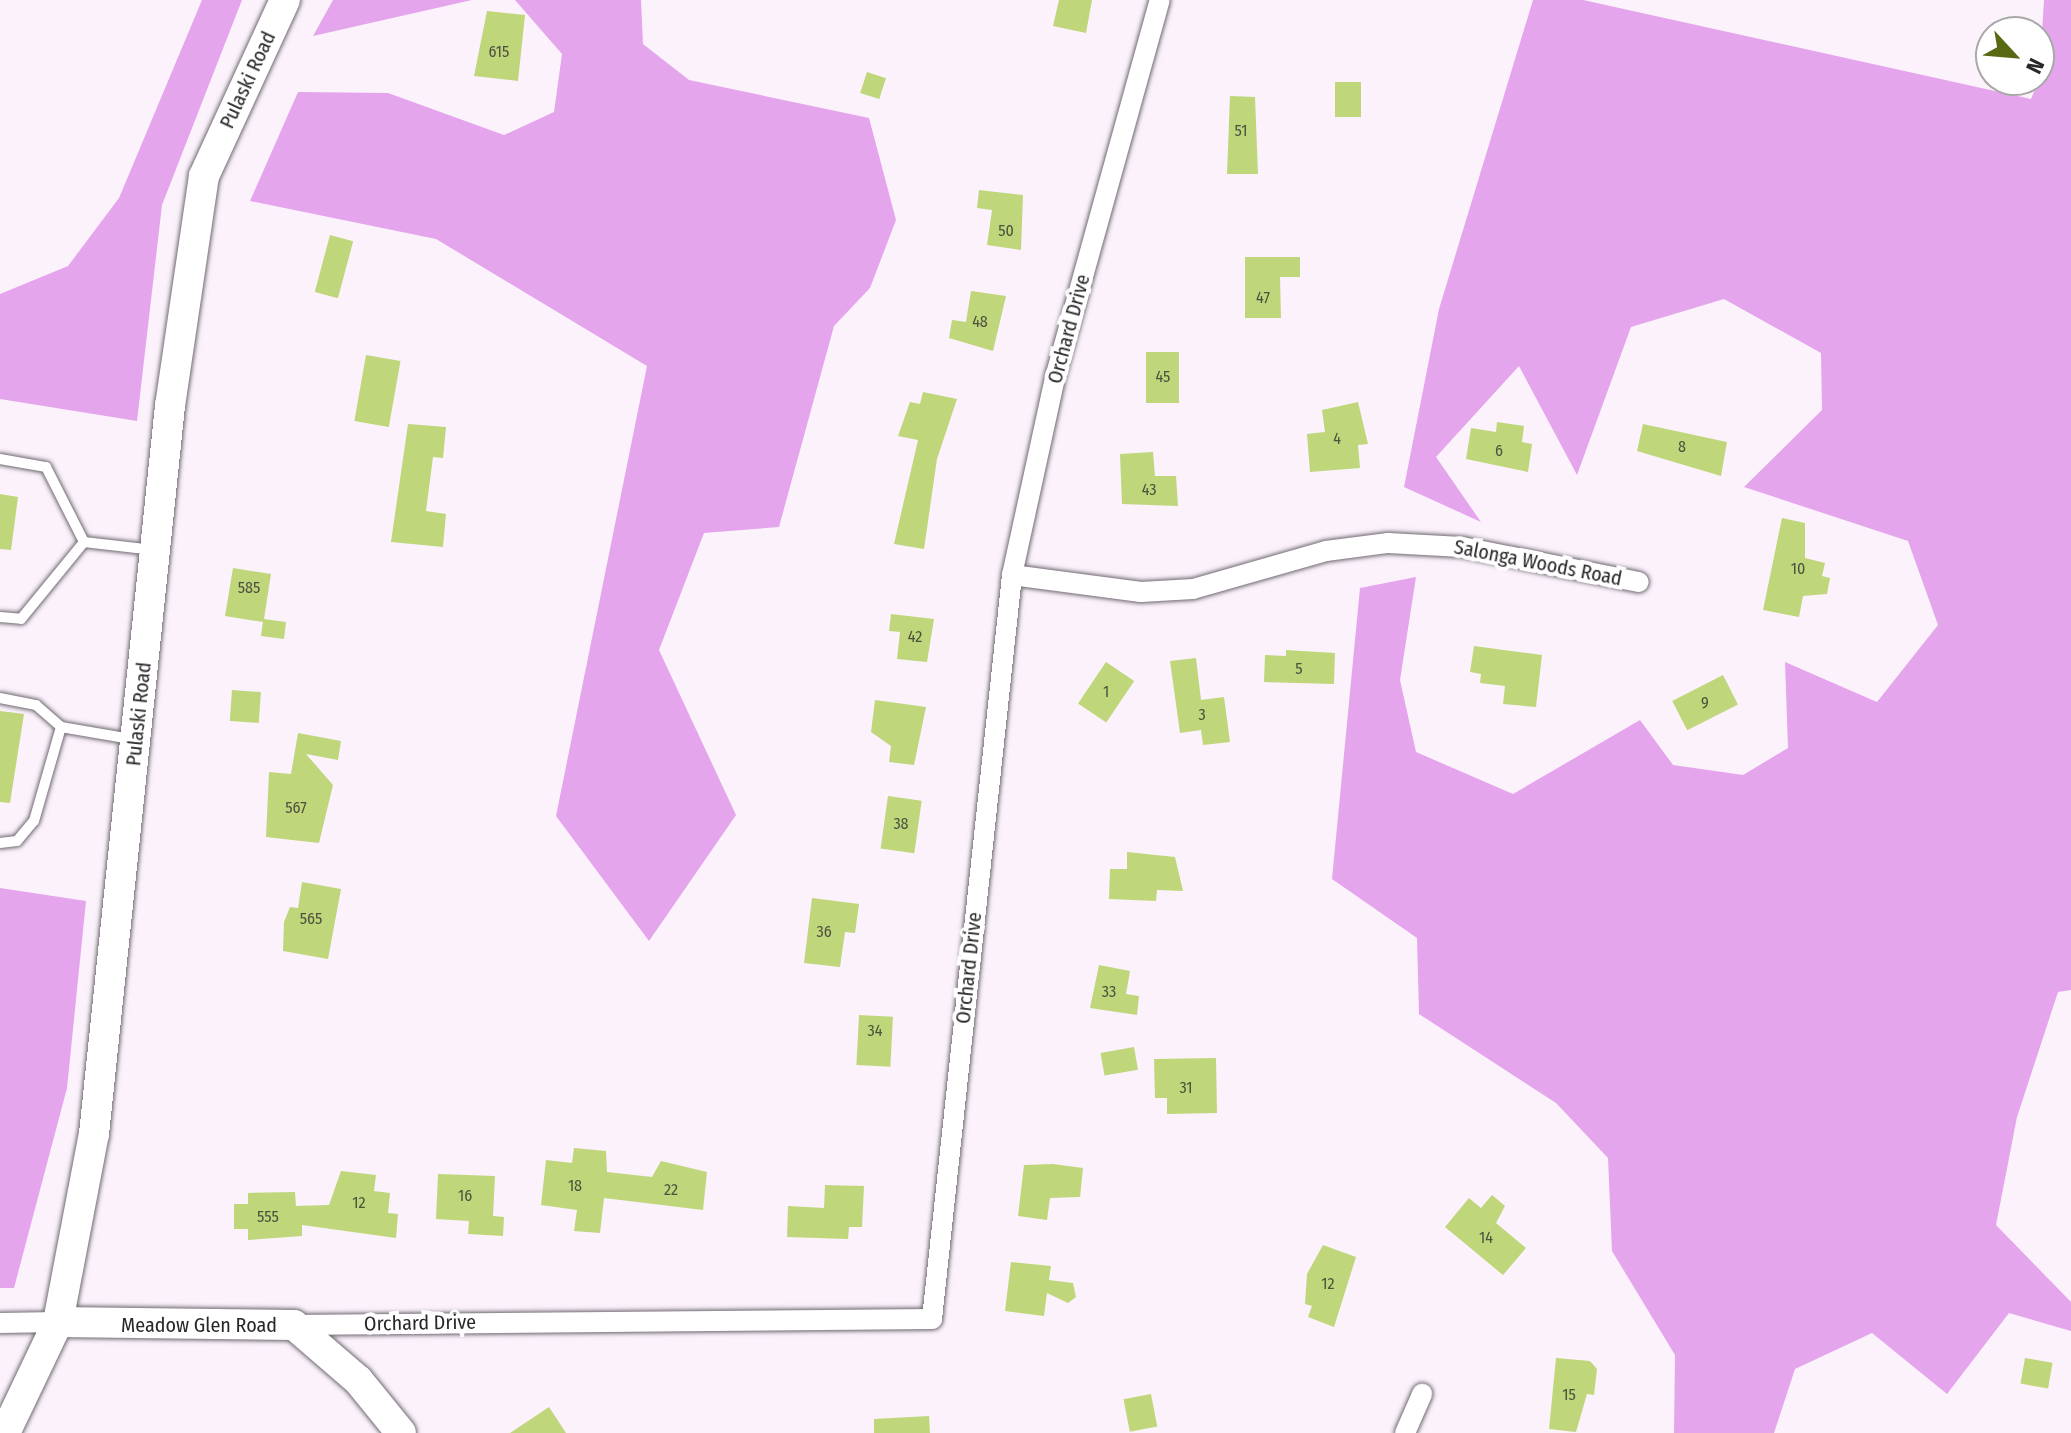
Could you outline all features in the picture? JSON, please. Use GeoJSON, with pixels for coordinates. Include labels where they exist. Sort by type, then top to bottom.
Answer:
{"type":"FeatureCollection","features":[{"type":"Feature","properties":{"kind":"main road","name":"Pulaski Road"},"geometry":{"type":"LineString","coordinates":[[5,1433],[58,1322],[94,1134],[156,550],[204,176],[285,0]]}},
{"type":"Feature","properties":{"kind":"main road","name":"Meadow Glen Road"},"geometry":{"type":"LineString","coordinates":[[58,1322],[294,1325],[358,1380],[401,1433]]}},
{"type":"Feature","properties":{"kind":"street","name":"Orchard Drive"},"geometry":{"type":"LineString","coordinates":[[294,1325],[932,1319],[1012,575],[1056,374],[1160,0]]}},
{"type":"Feature","properties":{"kind":"street","name":"Salonga Woods Road"},"geometry":{"type":"LineString","coordinates":[[1012,575],[1141,592],[1193,589],[1326,551],[1388,543],[1462,547],[1639,582]]}},
{"type":"Feature","properties":{"kind":"street","name":"Meadow Glen Road"},"geometry":{"type":"LineString","coordinates":[[0,1323],[58,1322]]}},
{"type":"Feature","properties":{"kind":"street"},"geometry":{"type":"LineString","coordinates":[[1405,1433],[1422,1394]]}},
{"type":"Feature","properties":{"kind":"lane"},"geometry":{"type":"LineString","coordinates":[[0,459],[46,467],[84,542]]}},
{"type":"Feature","properties":{"kind":"lane"},"geometry":{"type":"LineString","coordinates":[[84,542],[156,550]]}},
{"type":"Feature","properties":{"kind":"lane"},"geometry":{"type":"LineString","coordinates":[[0,617],[21,619],[84,542]]}},
{"type":"Feature","properties":{"kind":"lane"},"geometry":{"type":"LineString","coordinates":[[0,698],[36,705],[61,727],[137,740]]}},
{"type":"Feature","properties":{"kind":"lane"},"geometry":{"type":"LineString","coordinates":[[0,843],[17,841],[34,821],[61,727]]}},
{"type":"Feature","properties":{"kind":"shaded area"},"geometry":{"type":"Polygon","coordinates":[[[202,0],[242,0],[162,205],[137,421],[0,399],[0,294],[68,266],[119,198],[202,0]]]}},
{"type":"Feature","properties":{"kind":"shaded area"},"geometry":{"type":"Polygon","coordinates":[[[333,0],[472,0],[313,36],[333,0]]]}},
{"type":"Feature","properties":{"kind":"shaded area"},"geometry":{"type":"Polygon","coordinates":[[[515,0],[641,0],[643,44],[689,80],[869,118],[896,220],[870,288],[834,326],[779,527],[704,533],[659,650],[736,815],[649,941],[556,816],[647,366],[436,239],[250,201],[298,92],[388,93],[504,135],[554,112],[562,54],[515,0]]]}},
{"type":"Feature","properties":{"kind":"shaded area"},"geometry":{"type":"Polygon","coordinates":[[[1533,0],[1583,0],[1975,87],[1975,96],[2031,99],[2032,96],[2055,96],[2055,16],[2043,16],[2044,0],[2071,0],[2071,990],[2058,992],[2017,1117],[1996,1225],[2071,1302],[2071,1331],[2009,1313],[1947,1394],[1872,1333],[1795,1369],[1774,1433],[1674,1433],[1675,1355],[1612,1251],[1608,1158],[1556,1103],[1419,1014],[1417,938],[1332,879],[1360,588],[1416,577],[1400,680],[1416,752],[1513,794],[1640,720],[1673,765],[1743,775],[1788,748],[1785,662],[1877,702],[1938,625],[1908,541],[1744,487],[1822,410],[1821,353],[1724,299],[1631,327],[1577,475],[1519,366],[1436,457],[1481,522],[1404,487],[1439,309],[1533,0]]]}},
{"type":"Feature","properties":{"kind":"shaded area"},"geometry":{"type":"Polygon","coordinates":[[[0,888],[86,901],[67,1088],[14,1288],[0,1288],[0,888]]]}},
{"type":"Feature","properties":{"kind":"building"},"geometry":{"type":"Polygon","coordinates":[[[1059,0],[1092,0],[1086,33],[1053,26],[1059,0]]]}},
{"type":"Feature","properties":{"kind":"building"},"geometry":{"type":"Polygon","coordinates":[[[487,11],[525,15],[518,81],[474,76],[487,11]]]}},
{"type":"Feature","properties":{"kind":"building"},"geometry":{"type":"Polygon","coordinates":[[[867,72],[886,78],[879,99],[860,93],[867,72]]]}},
{"type":"Feature","properties":{"kind":"building"},"geometry":{"type":"Polygon","coordinates":[[[1335,82],[1361,82],[1361,117],[1335,117],[1335,82]]]}},
{"type":"Feature","properties":{"kind":"building"},"geometry":{"type":"Polygon","coordinates":[[[1230,96],[1255,97],[1258,174],[1227,174],[1230,96]]]}},
{"type":"Feature","properties":{"kind":"building"},"geometry":{"type":"Polygon","coordinates":[[[979,190],[1023,195],[1021,250],[987,245],[992,210],[977,208],[979,190]]]}},
{"type":"Feature","properties":{"kind":"building"},"geometry":{"type":"Polygon","coordinates":[[[330,235],[353,241],[338,298],[315,292],[330,235]]]}},
{"type":"Feature","properties":{"kind":"building"},"geometry":{"type":"Polygon","coordinates":[[[1245,257],[1300,257],[1300,277],[1280,277],[1281,318],[1245,318],[1245,257]]]}},
{"type":"Feature","properties":{"kind":"building"},"geometry":{"type":"Polygon","coordinates":[[[971,291],[1006,296],[993,351],[949,338],[952,320],[966,322],[971,291]]]}},
{"type":"Feature","properties":{"kind":"building"},"geometry":{"type":"Polygon","coordinates":[[[1146,352],[1179,352],[1179,403],[1146,403],[1146,352]]]}},
{"type":"Feature","properties":{"kind":"building"},"geometry":{"type":"Polygon","coordinates":[[[366,355],[400,361],[389,427],[354,421],[366,355]]]}},
{"type":"Feature","properties":{"kind":"building"},"geometry":{"type":"Polygon","coordinates":[[[923,392],[957,399],[937,459],[924,549],[894,544],[918,440],[898,436],[910,402],[920,404],[923,392]]]}},
{"type":"Feature","properties":{"kind":"building"},"geometry":{"type":"Polygon","coordinates":[[[1358,402],[1368,444],[1358,445],[1360,468],[1310,472],[1307,434],[1325,432],[1322,410],[1358,402]]]}},
{"type":"Feature","properties":{"kind":"building"},"geometry":{"type":"Polygon","coordinates":[[[1497,422],[1524,426],[1522,442],[1532,444],[1528,472],[1466,459],[1471,428],[1496,432],[1497,422]]]}},
{"type":"Feature","properties":{"kind":"building"},"geometry":{"type":"Polygon","coordinates":[[[408,424],[446,427],[443,458],[433,457],[426,511],[446,514],[443,547],[391,542],[408,424]]]}},
{"type":"Feature","properties":{"kind":"building"},"geometry":{"type":"Polygon","coordinates":[[[1643,424],[1727,442],[1721,476],[1637,451],[1643,424]]]}},
{"type":"Feature","properties":{"kind":"building"},"geometry":{"type":"Polygon","coordinates":[[[1153,452],[1155,476],[1176,476],[1178,506],[1122,504],[1120,454],[1153,452]]]}},
{"type":"Feature","properties":{"kind":"building"},"geometry":{"type":"Polygon","coordinates":[[[0,494],[18,497],[11,550],[0,549],[0,494]]]}},
{"type":"Feature","properties":{"kind":"building"},"geometry":{"type":"Polygon","coordinates":[[[1782,518],[1805,523],[1805,558],[1825,563],[1822,576],[1830,578],[1827,594],[1803,596],[1799,617],[1763,610],[1782,518]]]}},
{"type":"Feature","properties":{"kind":"building"},"geometry":{"type":"Polygon","coordinates":[[[233,568],[271,574],[264,619],[286,622],[284,639],[261,636],[263,622],[225,616],[233,568]]]}},
{"type":"Feature","properties":{"kind":"building"},"geometry":{"type":"Polygon","coordinates":[[[891,614],[934,619],[927,662],[897,659],[900,632],[889,631],[891,614]]]}},
{"type":"Feature","properties":{"kind":"building"},"geometry":{"type":"Polygon","coordinates":[[[1474,646],[1542,655],[1536,707],[1503,704],[1505,686],[1480,683],[1481,674],[1470,672],[1474,646]]]}},
{"type":"Feature","properties":{"kind":"building"},"geometry":{"type":"Polygon","coordinates":[[[1286,650],[1335,653],[1334,684],[1264,682],[1265,655],[1286,656],[1286,650]]]}},
{"type":"Feature","properties":{"kind":"building"},"geometry":{"type":"Polygon","coordinates":[[[1196,658],[1201,700],[1224,697],[1230,742],[1203,745],[1201,730],[1180,733],[1170,661],[1196,658]]]}},
{"type":"Feature","properties":{"kind":"building"},"geometry":{"type":"Polygon","coordinates":[[[1106,662],[1134,681],[1106,722],[1078,703],[1106,662]]]}},
{"type":"Feature","properties":{"kind":"building"},"geometry":{"type":"Polygon","coordinates":[[[1723,675],[1738,704],[1687,730],[1672,701],[1723,675]]]}},
{"type":"Feature","properties":{"kind":"building"},"geometry":{"type":"Polygon","coordinates":[[[232,690],[261,692],[259,723],[230,721],[232,690]]]}},
{"type":"Feature","properties":{"kind":"building"},"geometry":{"type":"Polygon","coordinates":[[[875,700],[926,707],[914,765],[889,762],[891,746],[871,732],[875,700]]]}},
{"type":"Feature","properties":{"kind":"building"},"geometry":{"type":"Polygon","coordinates":[[[0,711],[24,714],[10,803],[0,802],[0,711]]]}},
{"type":"Feature","properties":{"kind":"building"},"geometry":{"type":"Polygon","coordinates":[[[298,733],[341,741],[338,760],[306,754],[333,785],[319,843],[266,837],[269,772],[291,774],[298,733]]]}},
{"type":"Feature","properties":{"kind":"building"},"geometry":{"type":"Polygon","coordinates":[[[888,796],[922,801],[914,853],[881,848],[888,796]]]}},
{"type":"Feature","properties":{"kind":"building"},"geometry":{"type":"Polygon","coordinates":[[[1127,852],[1175,857],[1183,891],[1157,890],[1156,901],[1109,899],[1110,869],[1127,869],[1127,852]]]}},
{"type":"Feature","properties":{"kind":"building"},"geometry":{"type":"Polygon","coordinates":[[[302,882],[341,889],[328,959],[283,951],[284,922],[290,907],[298,908],[302,882]]]}},
{"type":"Feature","properties":{"kind":"building"},"geometry":{"type":"Polygon","coordinates":[[[812,898],[859,904],[855,933],[845,932],[840,967],[804,963],[812,898]]]}},
{"type":"Feature","properties":{"kind":"building"},"geometry":{"type":"Polygon","coordinates":[[[1099,965],[1130,971],[1126,994],[1139,996],[1137,1015],[1090,1008],[1099,965]]]}},
{"type":"Feature","properties":{"kind":"building"},"geometry":{"type":"Polygon","coordinates":[[[859,1015],[893,1017],[890,1067],[856,1065],[859,1015]]]}},
{"type":"Feature","properties":{"kind":"building"},"geometry":{"type":"Polygon","coordinates":[[[1134,1047],[1138,1070],[1105,1076],[1101,1053],[1134,1047]]]}},
{"type":"Feature","properties":{"kind":"building"},"geometry":{"type":"Polygon","coordinates":[[[1216,1058],[1217,1113],[1167,1114],[1167,1098],[1155,1098],[1154,1059],[1216,1058]]]}},
{"type":"Feature","properties":{"kind":"building"},"geometry":{"type":"Polygon","coordinates":[[[574,1148],[606,1151],[607,1172],[652,1177],[661,1161],[707,1172],[703,1210],[604,1198],[600,1233],[574,1231],[577,1210],[541,1205],[546,1160],[572,1163],[574,1148]]]}},
{"type":"Feature","properties":{"kind":"building"},"geometry":{"type":"Polygon","coordinates":[[[1053,1164],[1083,1168],[1080,1197],[1050,1198],[1047,1220],[1018,1216],[1024,1165],[1053,1164]]]}},
{"type":"Feature","properties":{"kind":"building"},"geometry":{"type":"Polygon","coordinates":[[[341,1171],[376,1175],[374,1191],[390,1193],[388,1213],[398,1214],[396,1238],[302,1225],[302,1236],[248,1240],[248,1229],[234,1229],[234,1204],[248,1204],[248,1193],[295,1192],[296,1206],[329,1205],[341,1171]]]}},
{"type":"Feature","properties":{"kind":"building"},"geometry":{"type":"Polygon","coordinates":[[[438,1174],[495,1176],[493,1216],[504,1217],[503,1236],[468,1234],[469,1221],[436,1219],[438,1174]]]}},
{"type":"Feature","properties":{"kind":"building"},"geometry":{"type":"Polygon","coordinates":[[[825,1185],[864,1186],[862,1227],[849,1227],[848,1239],[787,1237],[788,1206],[824,1208],[825,1185]]]}},
{"type":"Feature","properties":{"kind":"building"},"geometry":{"type":"Polygon","coordinates":[[[1492,1195],[1505,1206],[1496,1223],[1526,1248],[1503,1275],[1445,1227],[1469,1198],[1481,1208],[1492,1195]]]}},
{"type":"Feature","properties":{"kind":"building"},"geometry":{"type":"Polygon","coordinates":[[[1323,1245],[1356,1257],[1334,1327],[1308,1317],[1312,1306],[1305,1304],[1307,1274],[1323,1245]]]}},
{"type":"Feature","properties":{"kind":"building"},"geometry":{"type":"Polygon","coordinates":[[[1011,1262],[1051,1266],[1049,1280],[1073,1283],[1076,1297],[1068,1303],[1047,1293],[1044,1316],[1005,1311],[1011,1262]]]}},
{"type":"Feature","properties":{"kind":"building"},"geometry":{"type":"Polygon","coordinates":[[[1556,1358],[1590,1361],[1597,1369],[1594,1395],[1587,1394],[1576,1432],[1549,1429],[1556,1358]]]}},
{"type":"Feature","properties":{"kind":"building"},"geometry":{"type":"Polygon","coordinates":[[[2025,1358],[2053,1363],[2048,1388],[2020,1384],[2025,1358]]]}},
{"type":"Feature","properties":{"kind":"building"},"geometry":{"type":"Polygon","coordinates":[[[1151,1394],[1157,1426],[1130,1432],[1124,1399],[1151,1394]]]}},
{"type":"Feature","properties":{"kind":"building"},"geometry":{"type":"Polygon","coordinates":[[[549,1407],[566,1433],[510,1433],[549,1407]]]}},
{"type":"Feature","properties":{"kind":"building"},"geometry":{"type":"Polygon","coordinates":[[[929,1416],[930,1433],[874,1433],[874,1419],[929,1416]]]}}]}
